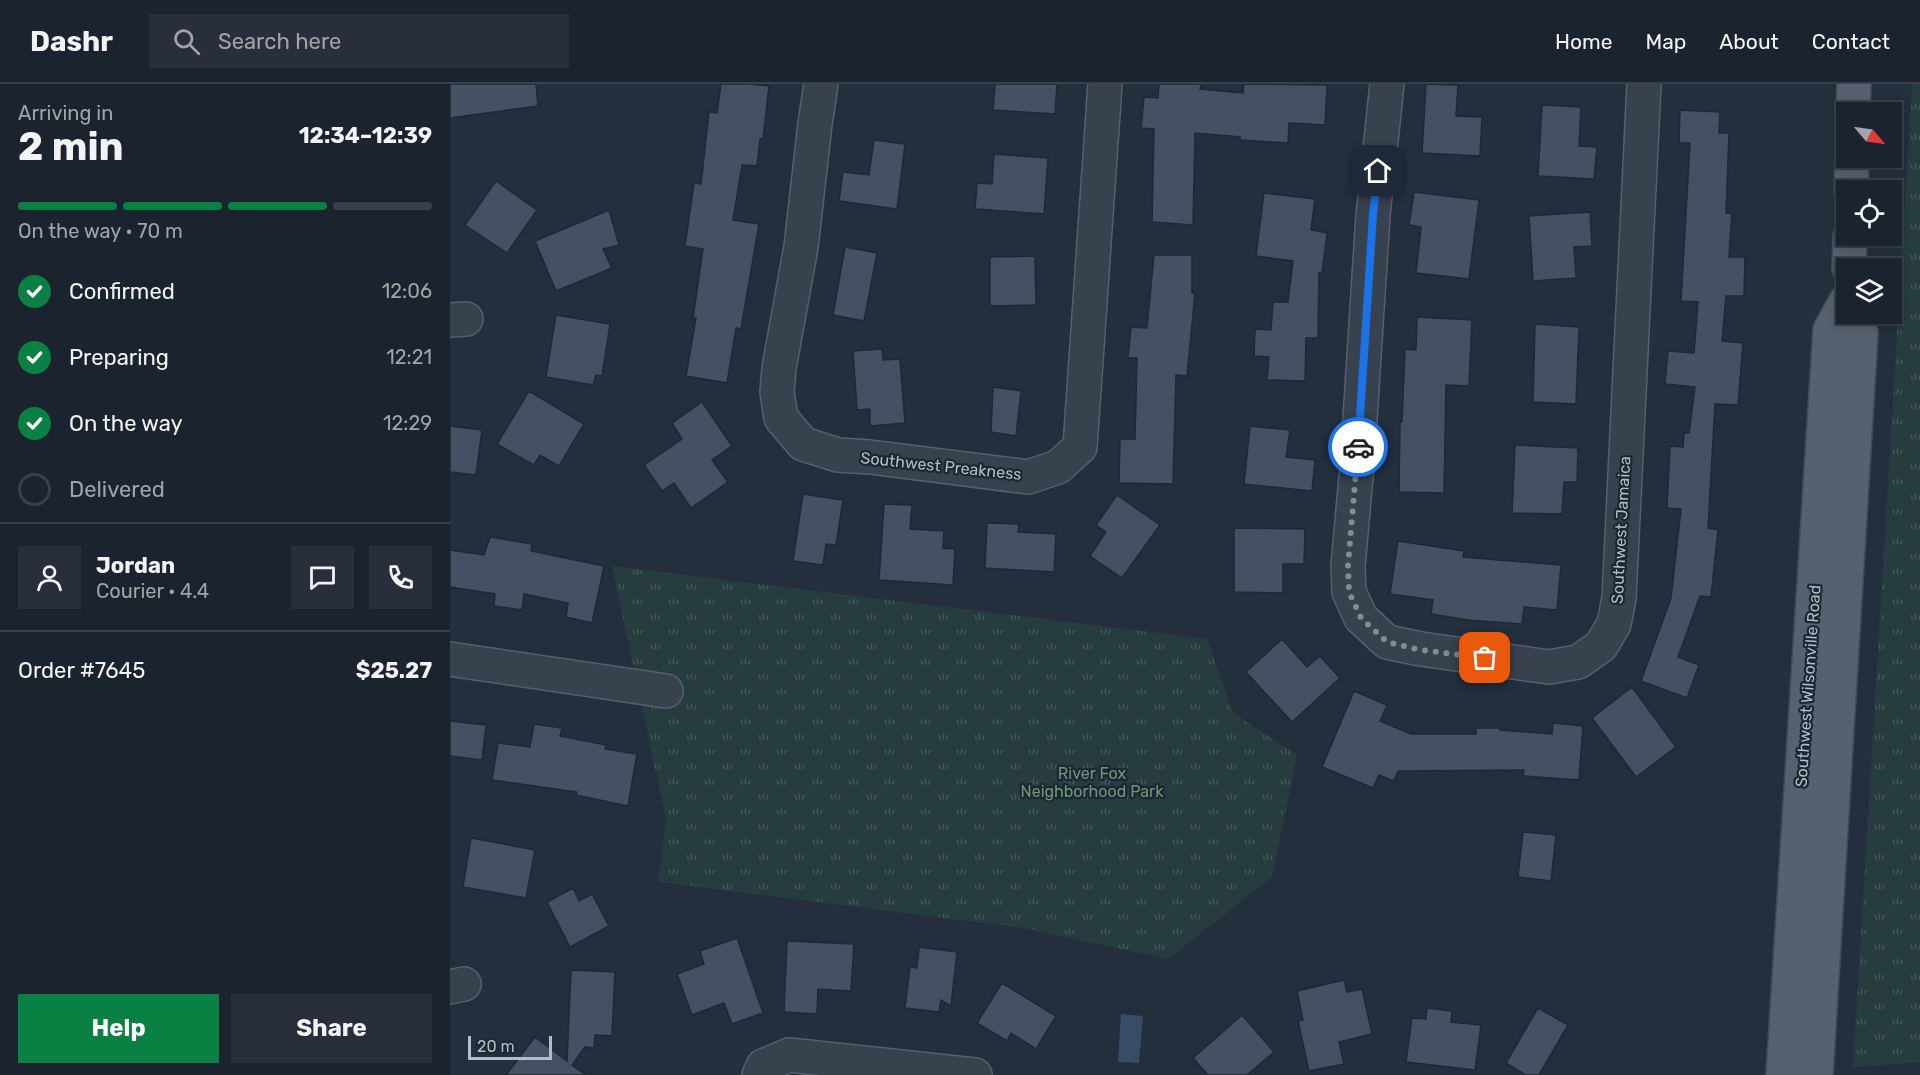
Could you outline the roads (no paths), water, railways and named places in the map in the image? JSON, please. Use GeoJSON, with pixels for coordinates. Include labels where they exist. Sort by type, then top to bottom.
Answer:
{"type":"FeatureCollection","features":[{"type":"Feature","properties":{"kind":"main road"},"geometry":{"type":"LineString","coordinates":[[1853,102],[1854,84]]}},
{"type":"Feature","properties":{"kind":"main road","name":"Southwest Wilsonville Road"},"geometry":{"type":"LineString","coordinates":[[1784,1075],[1830,330],[1836,319]]}},
{"type":"Feature","properties":{"kind":"main road","name":"Southwest Wilsonville Road"},"geometry":{"type":"LineString","coordinates":[[1816,1075],[1861,333],[1857,324]]}},
{"type":"Feature","properties":{"kind":"street","name":"Southwest Preakness"},"geometry":{"type":"LineString","coordinates":[[821,84],[801,247],[779,368],[777,392],[781,418],[803,444],[838,455],[1028,477],[1058,467],[1080,447],[1105,84]]}},
{"type":"Feature","properties":{"kind":"street","name":"Southwest Jamaica"},"geometry":{"type":"LineString","coordinates":[[1387,84],[1373,215],[1357,466],[1348,566],[1349,592],[1361,618],[1387,642],[1421,650],[1549,667],[1578,662],[1601,646],[1614,624],[1619,598],[1644,84]]}},
{"type":"Feature","properties":{"kind":"street"},"geometry":{"type":"LineString","coordinates":[[450,659],[666,691]]}},
{"type":"Feature","properties":{"kind":"street"},"geometry":{"type":"LineString","coordinates":[[759,1075],[763,1066],[789,1055],[975,1075]]}},
{"type":"Feature","properties":{"kind":"water"},"geometry":{"type":"Polygon","coordinates":[[[1121,1014],[1143,1016],[1139,1063],[1118,1062],[1121,1014]]]}},
{"type":"Feature","properties":{"kind":"park label","name":"River Fox Neighborhood Park"},"geometry":{"type":"Point","coordinates":[1092,782]}}]}
